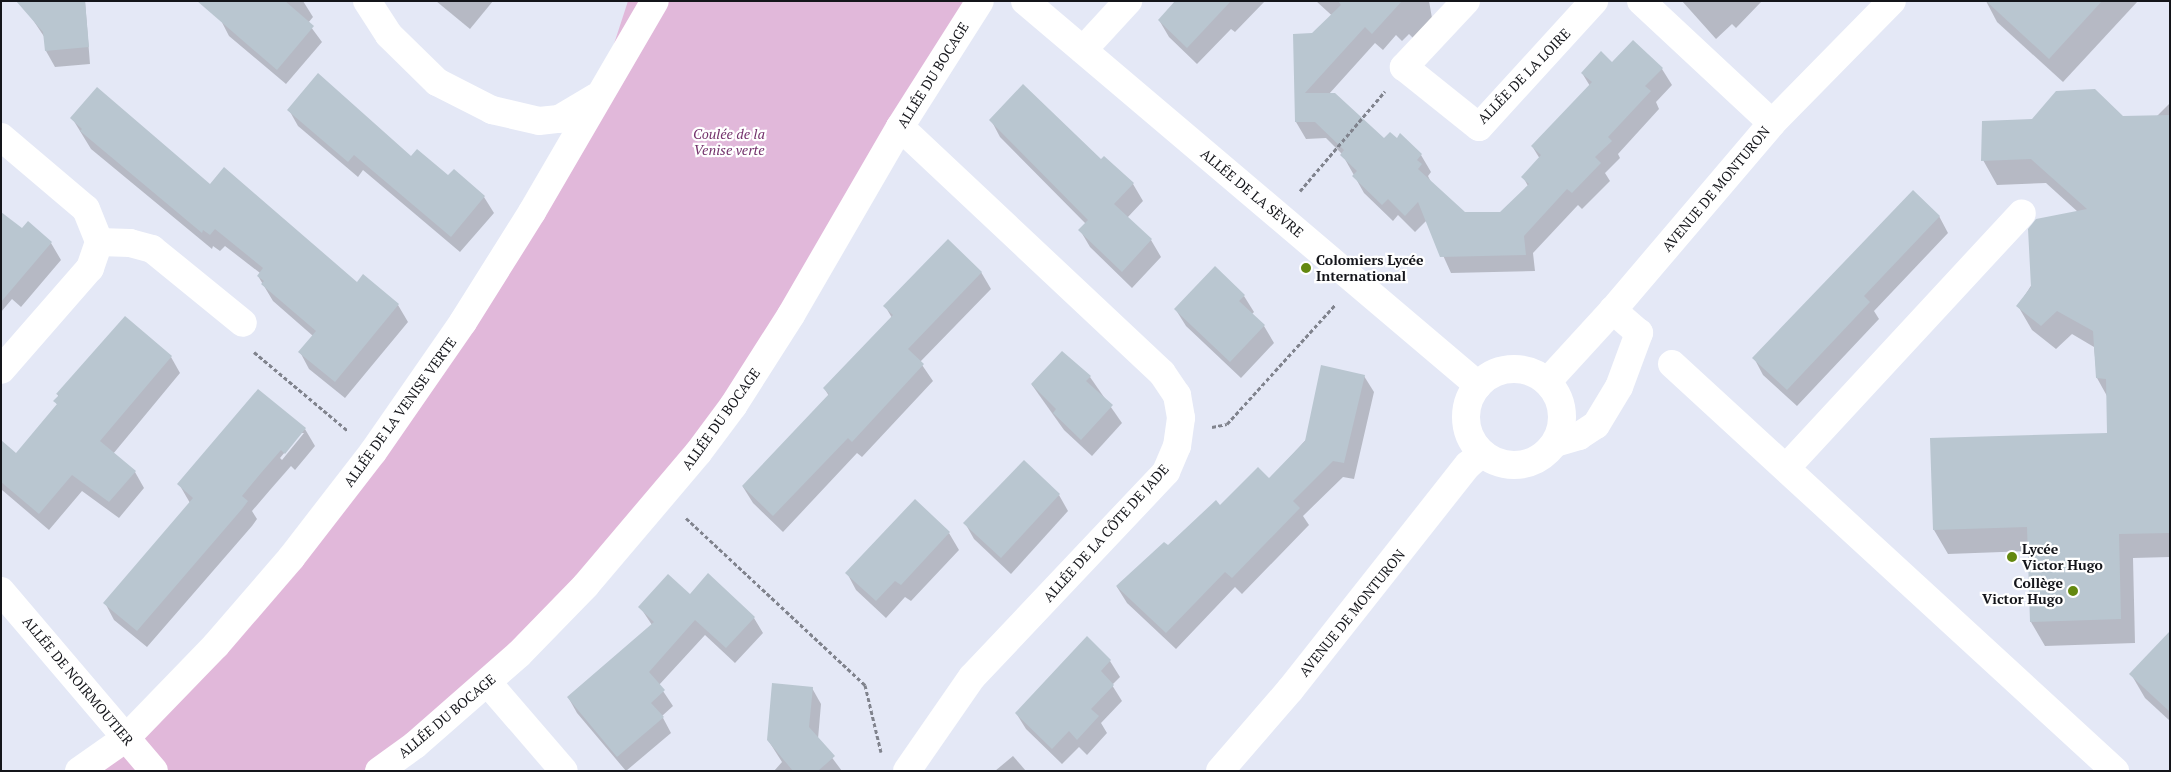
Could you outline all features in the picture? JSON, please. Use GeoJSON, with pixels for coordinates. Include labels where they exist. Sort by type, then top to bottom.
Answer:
{"type":"FeatureCollection","features":[{"type":"Feature","properties":{"kind":"street"},"geometry":{"type":"LineString","coordinates":[[367,1],[389,35],[437,82],[492,110],[539,122],[559,119],[597,96]]}},
{"type":"Feature","properties":{"kind":"street","name":"ALLÉE DE LA VENISE VERTE"},"geometry":{"type":"LineString","coordinates":[[80,771],[126,738],[216,644],[284,566],[373,452],[463,322],[532,212],[597,96],[655,1]]}},
{"type":"Feature","properties":{"kind":"street","name":"ALLÉE DU BOCAGE"},"geometry":{"type":"LineString","coordinates":[[379,771],[488,683],[586,585],[664,497],[733,406],[786,324],[900,127],[980,1]]}},
{"type":"Feature","properties":{"kind":"street","name":"ALLÉE DE LA SÈVRE"},"geometry":{"type":"LineString","coordinates":[[1026,1],[1478,386]]}},
{"type":"Feature","properties":{"kind":"street"},"geometry":{"type":"LineString","coordinates":[[1082,50],[1128,1]]}},
{"type":"Feature","properties":{"kind":"street"},"geometry":{"type":"LineString","coordinates":[[1404,67],[1466,1]]}},
{"type":"Feature","properties":{"kind":"street","name":"ALLÉE DE LA LOIRE"},"geometry":{"type":"LineString","coordinates":[[1404,67],[1479,128],[1594,1]]}},
{"type":"Feature","properties":{"kind":"street"},"geometry":{"type":"LineString","coordinates":[[1641,1],[1772,122]]}},
{"type":"Feature","properties":{"kind":"street","name":"AVENUE DE MONTURON"},"geometry":{"type":"LineString","coordinates":[[1547,382],[1613,310],[1772,122],[1892,1]]}},
{"type":"Feature","properties":{"kind":"street","name":"ALLÉE DE LA CÔTE DE JADE"},"geometry":{"type":"LineString","coordinates":[[895,766],[972,677],[1166,472],[1173,459],[1179,431],[1177,395],[1162,373],[900,127]]}},
{"type":"Feature","properties":{"kind":"street"},"geometry":{"type":"LineString","coordinates":[[1,137],[86,209],[99,242],[90,268],[1,370]]}},
{"type":"Feature","properties":{"kind":"street"},"geometry":{"type":"LineString","coordinates":[[1786,468],[2022,213]]}},
{"type":"Feature","properties":{"kind":"street"},"geometry":{"type":"LineString","coordinates":[[99,242],[125,242],[152,249],[242,323]]}},
{"type":"Feature","properties":{"kind":"street"},"geometry":{"type":"LineString","coordinates":[[1555,443],[1563,412],[1555,391],[1547,382],[1521,369],[1503,370],[1478,386],[1469,400],[1465,417],[1470,438],[1481,454],[1504,465],[1524,465],[1538,460],[1555,443],[1579,436],[1596,425],[1619,387],[1639,333],[1613,310]]}},
{"type":"Feature","properties":{"kind":"street"},"geometry":{"type":"LineString","coordinates":[[1672,364],[2115,771]]}},
{"type":"Feature","properties":{"kind":"street","name":"AVENUE DE MONTURON"},"geometry":{"type":"LineString","coordinates":[[1220,771],[1290,690],[1468,465],[1481,454]]}},
{"type":"Feature","properties":{"kind":"street","name":"ALLÉE DE NOIRMOUTIER"},"geometry":{"type":"LineString","coordinates":[[1,591],[154,771]]}},
{"type":"Feature","properties":{"kind":"street"},"geometry":{"type":"LineString","coordinates":[[488,683],[564,771]]}},
{"type":"Feature","properties":{"kind":"path"},"geometry":{"type":"LineString","coordinates":[[1279,216],[1404,67]]}},
{"type":"Feature","properties":{"kind":"path"},"geometry":{"type":"LineString","coordinates":[[1179,431],[1227,424],[1357,282]]}},
{"type":"Feature","properties":{"kind":"path"},"geometry":{"type":"LineString","coordinates":[[242,323],[255,356],[373,452]]}},
{"type":"Feature","properties":{"kind":"path"},"geometry":{"type":"LineString","coordinates":[[664,497],[865,684],[895,766]]}},
{"type":"Feature","properties":{"kind":"green space","name":"Coulée de la Venise verte"},"geometry":{"type":"Polygon","coordinates":[[[628,1],[980,1],[664,497],[379,771],[79,771],[291,558],[597,96],[628,1]]]}},
{"type":"Feature","properties":{"kind":"building"},"geometry":{"type":"Polygon","coordinates":[[[16,1],[85,1],[89,47],[45,51],[43,32],[16,1]]]}},
{"type":"Feature","properties":{"kind":"building"},"geometry":{"type":"Polygon","coordinates":[[[197,1],[285,1],[314,26],[277,70],[197,1]]]}},
{"type":"Feature","properties":{"kind":"building"},"geometry":{"type":"Polygon","coordinates":[[[1175,1],[1231,1],[1187,48],[1158,20],[1175,1]]]}},
{"type":"Feature","properties":{"kind":"building"},"geometry":{"type":"Polygon","coordinates":[[[1338,1],[1402,1],[1372,34],[1365,27],[1305,93],[1335,93],[1384,138],[1390,132],[1397,138],[1400,133],[1422,154],[1417,160],[1422,164],[1418,169],[1465,212],[1500,212],[1529,184],[1521,177],[1541,155],[1531,146],[1592,82],[1581,73],[1601,51],[1612,62],[1633,40],[1663,68],[1645,86],[1651,91],[1608,137],[1612,141],[1595,157],[1601,163],[1572,193],[1567,189],[1524,236],[1526,255],[1440,257],[1418,202],[1405,216],[1388,199],[1382,205],[1352,176],[1357,171],[1340,155],[1344,150],[1315,122],[1295,122],[1293,34],[1312,33],[1341,5],[1338,1]]]}},
{"type":"Feature","properties":{"kind":"building"},"geometry":{"type":"Polygon","coordinates":[[[1986,1],[2102,1],[2049,59],[1986,1]]]}},
{"type":"Feature","properties":{"kind":"building"},"geometry":{"type":"Polygon","coordinates":[[[318,73],[411,156],[417,149],[448,175],[454,169],[485,196],[451,237],[354,155],[348,162],[287,110],[318,73]]]}},
{"type":"Feature","properties":{"kind":"building"},"geometry":{"type":"Polygon","coordinates":[[[1023,84],[1101,159],[1104,156],[1134,183],[1114,204],[1152,239],[1122,272],[1078,230],[1088,220],[989,120],[1023,84]]]}},
{"type":"Feature","properties":{"kind":"building"},"geometry":{"type":"Polygon","coordinates":[[[97,87],[210,184],[224,167],[357,282],[363,274],[399,304],[335,382],[298,352],[316,331],[261,284],[264,281],[257,276],[263,268],[215,229],[210,235],[203,230],[202,233],[80,131],[82,129],[70,118],[97,87]]]}},
{"type":"Feature","properties":{"kind":"building"},"geometry":{"type":"Polygon","coordinates":[[[2095,89],[2123,116],[2170,115],[2170,533],[2119,534],[2121,619],[2030,622],[2027,527],[1933,530],[1930,438],[2107,433],[2106,379],[2096,378],[2093,331],[2057,311],[2041,326],[2016,306],[2031,287],[2028,229],[2036,219],[2087,209],[2031,159],[1981,161],[1982,121],[2032,119],[2056,91],[2095,89]]]}},
{"type":"Feature","properties":{"kind":"building"},"geometry":{"type":"Polygon","coordinates":[[[1913,190],[1940,216],[1864,296],[1870,302],[1787,390],[1752,358],[1913,190]]]}},
{"type":"Feature","properties":{"kind":"building"},"geometry":{"type":"Polygon","coordinates":[[[1,212],[22,228],[28,221],[52,242],[1,302],[1,212]]]}},
{"type":"Feature","properties":{"kind":"building"},"geometry":{"type":"Polygon","coordinates":[[[948,239],[982,272],[908,349],[924,364],[852,442],[848,438],[773,516],[742,486],[829,394],[823,388],[893,315],[883,306],[948,239]]]}},
{"type":"Feature","properties":{"kind":"building"},"geometry":{"type":"Polygon","coordinates":[[[1215,266],[1245,295],[1239,301],[1265,325],[1230,362],[1174,309],[1215,266]]]}},
{"type":"Feature","properties":{"kind":"building"},"geometry":{"type":"Polygon","coordinates":[[[125,316],[172,356],[100,441],[136,471],[109,502],[72,475],[39,514],[1,482],[1,440],[16,453],[57,404],[53,401],[59,395],[56,394],[125,316]]]}},
{"type":"Feature","properties":{"kind":"building"},"geometry":{"type":"Polygon","coordinates":[[[1062,351],[1091,376],[1086,381],[1113,405],[1081,440],[1053,413],[1056,409],[1031,384],[1062,351]]]}},
{"type":"Feature","properties":{"kind":"building"},"geometry":{"type":"Polygon","coordinates":[[[1321,365],[1365,375],[1344,463],[1333,461],[1293,501],[1300,508],[1232,578],[1225,572],[1166,633],[1116,586],[1164,542],[1168,545],[1216,500],[1220,505],[1258,467],[1269,478],[1305,441],[1321,365]]]}},
{"type":"Feature","properties":{"kind":"building"},"geometry":{"type":"Polygon","coordinates":[[[258,389],[306,428],[285,454],[281,450],[261,473],[242,496],[248,501],[242,509],[137,631],[103,603],[193,498],[177,484],[258,389]]]}},
{"type":"Feature","properties":{"kind":"building"},"geometry":{"type":"Polygon","coordinates":[[[1024,460],[1060,494],[1001,558],[963,523],[1024,460]]]}},
{"type":"Feature","properties":{"kind":"building"},"geometry":{"type":"Polygon","coordinates":[[[915,499],[950,532],[901,585],[895,581],[876,601],[845,573],[915,499]]]}},
{"type":"Feature","properties":{"kind":"building"},"geometry":{"type":"Polygon","coordinates":[[[708,573],[755,617],[726,648],[695,620],[649,672],[665,690],[651,703],[664,717],[617,757],[567,697],[654,622],[638,607],[668,574],[690,594],[708,573]]]}},
{"type":"Feature","properties":{"kind":"building"},"geometry":{"type":"Polygon","coordinates":[[[2170,631],[2170,712],[2129,674],[2170,631]]]}},
{"type":"Feature","properties":{"kind":"building"},"geometry":{"type":"Polygon","coordinates":[[[1087,636],[1111,660],[1101,671],[1114,685],[1091,709],[1099,716],[1077,740],[1069,731],[1052,749],[1015,713],[1087,636]]]}},
{"type":"Feature","properties":{"kind":"building"},"geometry":{"type":"Polygon","coordinates":[[[772,683],[813,687],[809,727],[835,756],[818,771],[793,771],[767,740],[772,683]]]}},
{"type":"Feature","properties":{"kind":"place","name":"Colomiers Lycée International"},"geometry":{"type":"Point","coordinates":[1306,268]}},
{"type":"Feature","properties":{"kind":"place","name":"Lycée Victor Hugo"},"geometry":{"type":"Point","coordinates":[2012,557]}},
{"type":"Feature","properties":{"kind":"place","name":"Collège Victor Hugo"},"geometry":{"type":"Point","coordinates":[2073,591]}}]}
